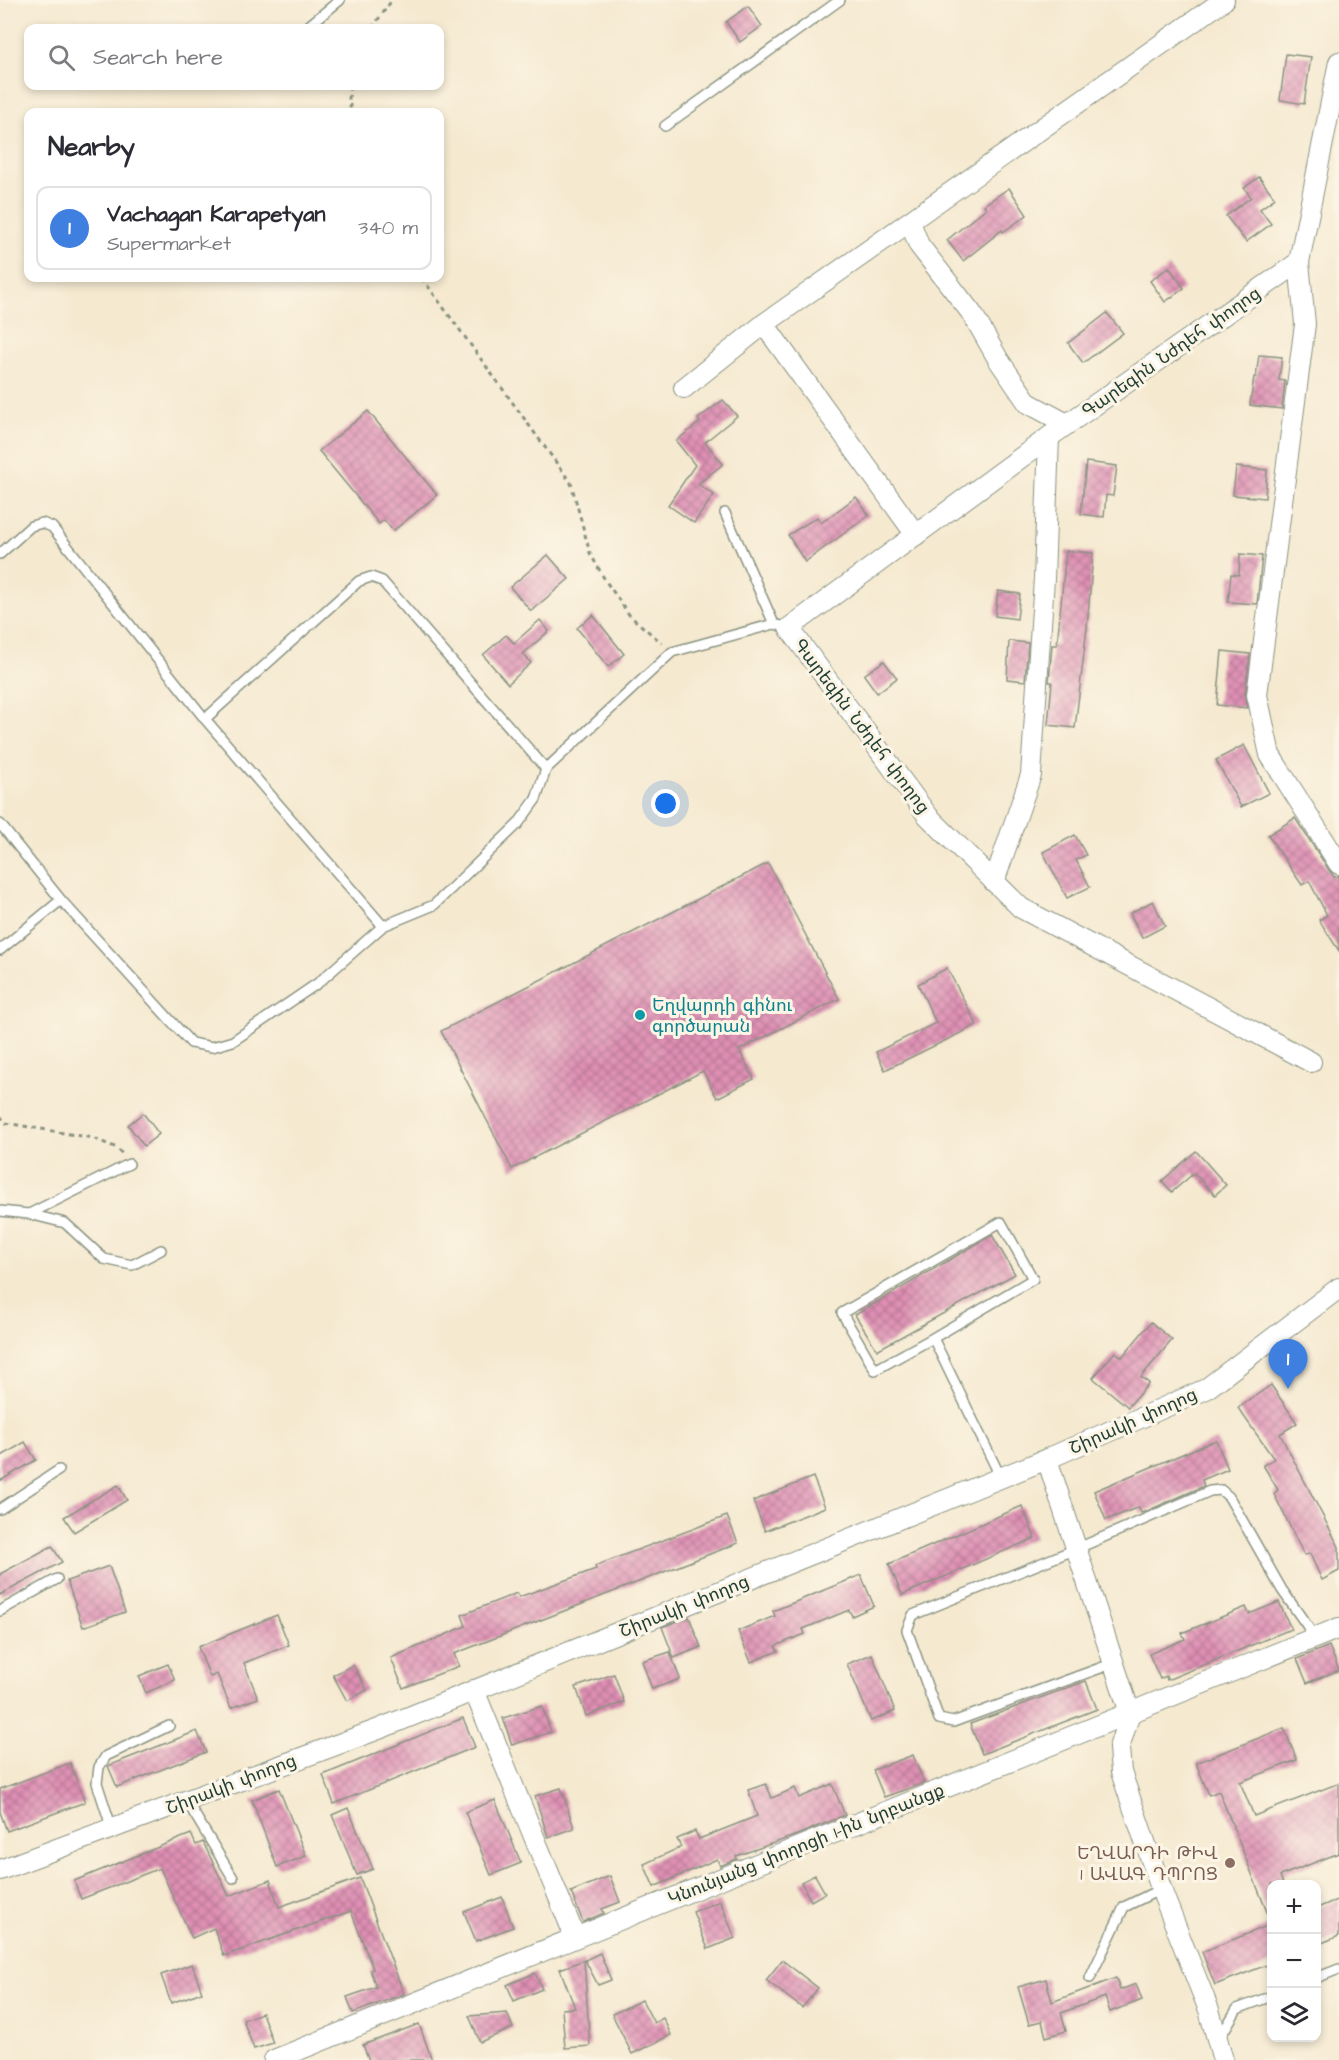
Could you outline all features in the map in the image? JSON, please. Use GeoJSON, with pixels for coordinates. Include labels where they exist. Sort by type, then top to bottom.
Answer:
{"type":"FeatureCollection","features":[{"type":"Feature","properties":{"kind":"street"},"geometry":{"type":"LineString","coordinates":[[684,388],[764,324],[1224,0]]}},
{"type":"Feature","properties":{"kind":"street"},"geometry":{"type":"LineString","coordinates":[[1339,62],[1299,262],[1305,324],[1257,696],[1270,755],[1339,864]]}},
{"type":"Feature","properties":{"kind":"street"},"geometry":{"type":"LineString","coordinates":[[910,222],[919,244],[973,315],[998,359],[1028,403],[1067,424]]}},
{"type":"Feature","properties":{"kind":"street","name":"Գարեգին Նժդեհ փողոց"},"geometry":{"type":"LineString","coordinates":[[1299,262],[1067,424],[916,535],[782,626],[928,816],[1021,908],[1311,1062]]}},
{"type":"Feature","properties":{"kind":"street"},"geometry":{"type":"LineString","coordinates":[[764,324],[916,535]]}},
{"type":"Feature","properties":{"kind":"street"},"geometry":{"type":"LineString","coordinates":[[994,882],[1031,775],[1044,579],[1049,437]]}},
{"type":"Feature","properties":{"kind":"street","name":"Շիրակի փողոց"},"geometry":{"type":"LineString","coordinates":[[0,1870],[379,1729],[1047,1460],[1206,1389],[1339,1288]]}},
{"type":"Feature","properties":{"kind":"street"},"geometry":{"type":"LineString","coordinates":[[1047,1460],[1130,1713],[1119,1748],[1121,1772],[1161,1889],[1209,2010],[1223,2060]]}},
{"type":"Feature","properties":{"kind":"street","name":"Կնունյանց փողոցի 1-ին նրբանցք"},"geometry":{"type":"LineString","coordinates":[[274,2060],[1339,1628]]}},
{"type":"Feature","properties":{"kind":"street"},"geometry":{"type":"LineString","coordinates":[[474,1690],[575,1938]]}},
{"type":"Feature","properties":{"kind":"lane"},"geometry":{"type":"LineString","coordinates":[[311,24],[340,0]]}},
{"type":"Feature","properties":{"kind":"lane"},"geometry":{"type":"LineString","coordinates":[[665,126],[840,0]]}},
{"type":"Feature","properties":{"kind":"lane"},"geometry":{"type":"LineString","coordinates":[[0,824],[61,900],[191,1043],[212,1047],[233,1041],[318,983],[383,926],[434,905],[518,824],[536,799],[546,769],[672,652],[782,626],[725,513]]}},
{"type":"Feature","properties":{"kind":"lane"},"geometry":{"type":"LineString","coordinates":[[0,554],[31,526],[42,523],[52,527],[205,719],[383,926]]}},
{"type":"Feature","properties":{"kind":"lane"},"geometry":{"type":"LineString","coordinates":[[205,719],[359,581],[371,577],[382,581],[546,769]]}},
{"type":"Feature","properties":{"kind":"lane"},"geometry":{"type":"LineString","coordinates":[[0,950],[61,900]]}},
{"type":"Feature","properties":{"kind":"lane"},"geometry":{"type":"LineString","coordinates":[[30,1214],[129,1164]]}},
{"type":"Feature","properties":{"kind":"lane"},"geometry":{"type":"LineString","coordinates":[[0,1211],[30,1214],[65,1223],[104,1259],[132,1265],[161,1250]]}},
{"type":"Feature","properties":{"kind":"lane"},"geometry":{"type":"LineString","coordinates":[[1001,1222],[1033,1280],[933,1338],[875,1370],[842,1313],[1001,1222]]}},
{"type":"Feature","properties":{"kind":"lane"},"geometry":{"type":"LineString","coordinates":[[933,1338],[1001,1478]]}},
{"type":"Feature","properties":{"kind":"lane"},"geometry":{"type":"LineString","coordinates":[[0,1509],[59,1470]]}},
{"type":"Feature","properties":{"kind":"lane"},"geometry":{"type":"LineString","coordinates":[[1114,1663],[953,1722],[939,1719],[907,1630],[913,1615],[1076,1549],[1210,1491],[1221,1490],[1229,1497],[1282,1590],[1316,1637]]}},
{"type":"Feature","properties":{"kind":"lane"},"geometry":{"type":"LineString","coordinates":[[0,1611],[57,1579]]}},
{"type":"Feature","properties":{"kind":"lane"},"geometry":{"type":"LineString","coordinates":[[112,1828],[97,1783],[99,1767],[106,1756],[169,1726]]}},
{"type":"Feature","properties":{"kind":"lane"},"geometry":{"type":"LineString","coordinates":[[186,1800],[233,1878]]}},
{"type":"Feature","properties":{"kind":"lane"},"geometry":{"type":"LineString","coordinates":[[1090,1978],[1124,1907],[1161,1889]]}},
{"type":"Feature","properties":{"kind":"lane"},"geometry":{"type":"LineString","coordinates":[[1321,1976],[1339,1969]]}},
{"type":"Feature","properties":{"kind":"lane"},"geometry":{"type":"LineString","coordinates":[[1218,2041],[1237,2009],[1267,1998]]}},
{"type":"Feature","properties":{"kind":"path"},"geometry":{"type":"LineString","coordinates":[[375,24],[392,0]]}},
{"type":"Feature","properties":{"kind":"path"},"geometry":{"type":"LineString","coordinates":[[350,90],[350,108]]}},
{"type":"Feature","properties":{"kind":"path"},"geometry":{"type":"LineString","coordinates":[[425,282],[571,483],[590,553],[605,580],[630,616],[672,652]]}},
{"type":"Feature","properties":{"kind":"path"},"geometry":{"type":"LineString","coordinates":[[0,1116],[6,1123],[93,1138],[117,1149],[129,1164]]}},
{"type":"Feature","properties":{"kind":"building"},"geometry":{"type":"Polygon","coordinates":[[[748,6],[762,26],[740,42],[726,22],[748,6]]]}},
{"type":"Feature","properties":{"kind":"building"},"geometry":{"type":"Polygon","coordinates":[[[1286,54],[1311,57],[1304,104],[1280,100],[1286,54]]]}},
{"type":"Feature","properties":{"kind":"building"},"geometry":{"type":"Polygon","coordinates":[[[1259,177],[1275,198],[1260,209],[1271,224],[1246,242],[1226,216],[1251,197],[1244,188],[1259,177]]]}},
{"type":"Feature","properties":{"kind":"building"},"geometry":{"type":"Polygon","coordinates":[[[1009,188],[1027,215],[1003,232],[1002,230],[963,261],[947,240],[986,208],[984,205],[1009,188]]]}},
{"type":"Feature","properties":{"kind":"building"},"geometry":{"type":"Polygon","coordinates":[[[1169,267],[1184,288],[1165,302],[1150,281],[1169,267]]]}},
{"type":"Feature","properties":{"kind":"building"},"geometry":{"type":"Polygon","coordinates":[[[1107,313],[1123,333],[1083,363],[1068,343],[1107,313]]]}},
{"type":"Feature","properties":{"kind":"building"},"geometry":{"type":"Polygon","coordinates":[[[1259,355],[1282,357],[1279,380],[1285,381],[1282,409],[1250,405],[1259,355]]]}},
{"type":"Feature","properties":{"kind":"building"},"geometry":{"type":"Polygon","coordinates":[[[723,400],[737,416],[705,442],[723,464],[698,484],[714,495],[694,523],[668,505],[695,465],[676,441],[700,422],[698,419],[723,400]]]}},
{"type":"Feature","properties":{"kind":"building"},"geometry":{"type":"Polygon","coordinates":[[[368,411],[437,495],[393,531],[384,520],[379,524],[319,451],[368,411]]]}},
{"type":"Feature","properties":{"kind":"building"},"geometry":{"type":"Polygon","coordinates":[[[1086,462],[1117,466],[1113,496],[1106,495],[1104,517],[1081,514],[1086,462]]]}},
{"type":"Feature","properties":{"kind":"building"},"geometry":{"type":"Polygon","coordinates":[[[1236,467],[1267,470],[1265,498],[1233,495],[1236,467]]]}},
{"type":"Feature","properties":{"kind":"building"},"geometry":{"type":"Polygon","coordinates":[[[856,497],[869,515],[805,562],[788,535],[817,517],[821,523],[856,497]]]}},
{"type":"Feature","properties":{"kind":"building"},"geometry":{"type":"Polygon","coordinates":[[[1066,551],[1093,553],[1075,728],[1048,725],[1052,682],[1049,682],[1052,645],[1057,645],[1066,551]]]}},
{"type":"Feature","properties":{"kind":"building"},"geometry":{"type":"Polygon","coordinates":[[[1240,554],[1262,556],[1257,604],[1228,602],[1231,574],[1239,575],[1240,554]]]}},
{"type":"Feature","properties":{"kind":"building"},"geometry":{"type":"Polygon","coordinates":[[[548,555],[569,579],[531,611],[510,587],[548,555]]]}},
{"type":"Feature","properties":{"kind":"building"},"geometry":{"type":"Polygon","coordinates":[[[998,591],[1020,594],[1017,619],[995,616],[998,591]]]}},
{"type":"Feature","properties":{"kind":"building"},"geometry":{"type":"Polygon","coordinates":[[[593,615],[624,654],[608,667],[577,628],[593,615]]]}},
{"type":"Feature","properties":{"kind":"building"},"geometry":{"type":"Polygon","coordinates":[[[540,620],[549,631],[523,654],[531,663],[508,684],[483,655],[506,635],[514,643],[540,620]]]}},
{"type":"Feature","properties":{"kind":"building"},"geometry":{"type":"Polygon","coordinates":[[[1009,641],[1028,643],[1025,681],[1007,679],[1009,641]]]}},
{"type":"Feature","properties":{"kind":"building"},"geometry":{"type":"Polygon","coordinates":[[[1222,651],[1250,654],[1245,693],[1248,708],[1217,705],[1222,651]]]}},
{"type":"Feature","properties":{"kind":"building"},"geometry":{"type":"Polygon","coordinates":[[[884,661],[897,678],[877,693],[864,675],[884,661]]]}},
{"type":"Feature","properties":{"kind":"building"},"geometry":{"type":"Polygon","coordinates":[[[1244,745],[1269,793],[1241,807],[1216,760],[1244,745]]]}},
{"type":"Feature","properties":{"kind":"building"},"geometry":{"type":"Polygon","coordinates":[[[1295,818],[1334,877],[1339,876],[1339,951],[1319,920],[1327,915],[1309,881],[1302,885],[1268,835],[1295,818]]]}},
{"type":"Feature","properties":{"kind":"building"},"geometry":{"type":"Polygon","coordinates":[[[1075,835],[1086,855],[1076,860],[1090,887],[1067,898],[1043,852],[1075,835]]]}},
{"type":"Feature","properties":{"kind":"building","name":"Եղվարդի գինու գործարան"},"geometry":{"type":"Polygon","coordinates":[[[768,863],[839,999],[739,1050],[754,1079],[717,1098],[703,1071],[512,1169],[441,1031],[768,863]]]}},
{"type":"Feature","properties":{"kind":"building"},"geometry":{"type":"Polygon","coordinates":[[[1153,901],[1165,926],[1142,938],[1130,913],[1153,901]]]}},
{"type":"Feature","properties":{"kind":"building"},"geometry":{"type":"Polygon","coordinates":[[[947,968],[977,1025],[885,1070],[876,1052],[936,1023],[918,984],[947,968]]]}},
{"type":"Feature","properties":{"kind":"building"},"geometry":{"type":"Polygon","coordinates":[[[143,1113],[159,1134],[144,1146],[128,1125],[143,1113]]]}},
{"type":"Feature","properties":{"kind":"building"},"geometry":{"type":"Polygon","coordinates":[[[1196,1151],[1226,1185],[1215,1195],[1194,1173],[1172,1192],[1162,1181],[1196,1151]]]}},
{"type":"Feature","properties":{"kind":"building"},"geometry":{"type":"Polygon","coordinates":[[[992,1235],[1015,1274],[877,1350],[855,1315],[992,1235]]]}},
{"type":"Feature","properties":{"kind":"building"},"geometry":{"type":"Polygon","coordinates":[[[1151,1322],[1172,1340],[1141,1377],[1149,1383],[1128,1407],[1093,1378],[1115,1352],[1122,1357],[1151,1322]]]}},
{"type":"Feature","properties":{"kind":"building"},"geometry":{"type":"Polygon","coordinates":[[[1271,1385],[1297,1423],[1280,1434],[1339,1547],[1339,1571],[1322,1580],[1310,1554],[1304,1555],[1274,1494],[1278,1490],[1263,1465],[1274,1459],[1238,1408],[1271,1385]]]}},
{"type":"Feature","properties":{"kind":"building"},"geometry":{"type":"Polygon","coordinates":[[[1216,1440],[1228,1469],[1202,1480],[1204,1486],[1147,1511],[1141,1513],[1139,1507],[1106,1520],[1094,1491],[1216,1440]]]}},
{"type":"Feature","properties":{"kind":"building"},"geometry":{"type":"Polygon","coordinates":[[[25,1442],[36,1460],[0,1481],[0,1457],[25,1442]]]}},
{"type":"Feature","properties":{"kind":"building"},"geometry":{"type":"Polygon","coordinates":[[[813,1477],[825,1507],[765,1531],[753,1501],[813,1477]]]}},
{"type":"Feature","properties":{"kind":"building"},"geometry":{"type":"Polygon","coordinates":[[[118,1485],[127,1500],[74,1532],[64,1517],[118,1485]]]}},
{"type":"Feature","properties":{"kind":"building"},"geometry":{"type":"Polygon","coordinates":[[[1022,1506],[1035,1538],[902,1595],[889,1564],[1022,1506]]]}},
{"type":"Feature","properties":{"kind":"building"},"geometry":{"type":"Polygon","coordinates":[[[727,1516],[738,1543],[454,1654],[459,1666],[403,1688],[391,1658],[466,1626],[462,1615],[517,1593],[519,1597],[596,1569],[595,1566],[727,1516]]]}},
{"type":"Feature","properties":{"kind":"building"},"geometry":{"type":"Polygon","coordinates":[[[52,1546],[62,1562],[0,1595],[0,1574],[52,1546]]]}},
{"type":"Feature","properties":{"kind":"building"},"geometry":{"type":"Polygon","coordinates":[[[109,1566],[125,1612],[83,1627],[67,1581],[109,1566]]]}},
{"type":"Feature","properties":{"kind":"building"},"geometry":{"type":"Polygon","coordinates":[[[861,1575],[874,1606],[852,1616],[849,1610],[803,1629],[805,1634],[775,1646],[778,1651],[751,1662],[738,1631],[775,1616],[773,1611],[861,1575]]]}},
{"type":"Feature","properties":{"kind":"building"},"geometry":{"type":"Polygon","coordinates":[[[1279,1602],[1291,1629],[1167,1680],[1166,1676],[1160,1679],[1149,1654],[1185,1639],[1182,1633],[1246,1607],[1249,1614],[1279,1602]]]}},
{"type":"Feature","properties":{"kind":"building"},"geometry":{"type":"Polygon","coordinates":[[[277,1615],[289,1645],[244,1663],[258,1698],[231,1708],[217,1674],[210,1677],[198,1647],[277,1615]]]}},
{"type":"Feature","properties":{"kind":"building"},"geometry":{"type":"Polygon","coordinates":[[[689,1617],[701,1647],[674,1658],[662,1627],[689,1617]]]}},
{"type":"Feature","properties":{"kind":"building"},"geometry":{"type":"Polygon","coordinates":[[[1329,1646],[1339,1670],[1307,1683],[1297,1659],[1329,1646]]]}},
{"type":"Feature","properties":{"kind":"building"},"geometry":{"type":"Polygon","coordinates":[[[670,1652],[680,1679],[652,1689],[642,1661],[670,1652]]]}},
{"type":"Feature","properties":{"kind":"building"},"geometry":{"type":"Polygon","coordinates":[[[872,1654],[895,1711],[871,1721],[847,1664],[872,1654]]]}},
{"type":"Feature","properties":{"kind":"building"},"geometry":{"type":"Polygon","coordinates":[[[168,1664],[175,1680],[146,1693],[139,1676],[168,1664]]]}},
{"type":"Feature","properties":{"kind":"building"},"geometry":{"type":"Polygon","coordinates":[[[353,1665],[367,1690],[347,1701],[333,1675],[353,1665]]]}},
{"type":"Feature","properties":{"kind":"building"},"geometry":{"type":"Polygon","coordinates":[[[614,1674],[624,1702],[586,1716],[576,1687],[614,1674]]]}},
{"type":"Feature","properties":{"kind":"building"},"geometry":{"type":"Polygon","coordinates":[[[1086,1681],[1097,1709],[982,1754],[970,1724],[1086,1681]]]}},
{"type":"Feature","properties":{"kind":"building"},"geometry":{"type":"Polygon","coordinates":[[[542,1706],[551,1732],[512,1745],[503,1718],[542,1706]]]}},
{"type":"Feature","properties":{"kind":"building"},"geometry":{"type":"Polygon","coordinates":[[[463,1718],[475,1747],[334,1804],[323,1775],[463,1718]]]}},
{"type":"Feature","properties":{"kind":"building"},"geometry":{"type":"Polygon","coordinates":[[[1284,1728],[1297,1760],[1240,1782],[1254,1816],[1339,1783],[1339,1853],[1280,1876],[1282,1880],[1267,1880],[1267,1912],[1219,1791],[1209,1795],[1196,1763],[1284,1728]]]}},
{"type":"Feature","properties":{"kind":"building"},"geometry":{"type":"Polygon","coordinates":[[[197,1731],[206,1752],[117,1787],[108,1766],[197,1731]]]}},
{"type":"Feature","properties":{"kind":"building"},"geometry":{"type":"Polygon","coordinates":[[[913,1755],[924,1783],[884,1797],[873,1770],[913,1755]]]}},
{"type":"Feature","properties":{"kind":"building"},"geometry":{"type":"Polygon","coordinates":[[[70,1763],[85,1802],[7,1831],[0,1812],[0,1789],[70,1763]]]}},
{"type":"Feature","properties":{"kind":"building"},"geometry":{"type":"Polygon","coordinates":[[[766,1784],[772,1798],[795,1788],[799,1798],[832,1784],[845,1815],[797,1835],[736,1856],[737,1859],[720,1866],[717,1859],[654,1887],[644,1864],[681,1847],[677,1839],[695,1831],[699,1839],[757,1816],[748,1790],[766,1784]]]}},
{"type":"Feature","properties":{"kind":"building"},"geometry":{"type":"Polygon","coordinates":[[[561,1788],[574,1828],[548,1837],[535,1796],[561,1788]]]}},
{"type":"Feature","properties":{"kind":"building"},"geometry":{"type":"Polygon","coordinates":[[[279,1789],[306,1856],[277,1867],[252,1800],[279,1789]]]}},
{"type":"Feature","properties":{"kind":"building"},"geometry":{"type":"Polygon","coordinates":[[[495,1800],[521,1863],[491,1875],[465,1812],[495,1800]]]}},
{"type":"Feature","properties":{"kind":"building"},"geometry":{"type":"Polygon","coordinates":[[[348,1808],[373,1869],[357,1875],[332,1815],[348,1808]]]}},
{"type":"Feature","properties":{"kind":"building"},"geometry":{"type":"Polygon","coordinates":[[[191,1834],[196,1845],[203,1842],[229,1896],[270,1880],[279,1907],[360,1878],[404,1994],[353,2013],[347,1997],[376,1987],[370,1970],[373,1969],[351,1911],[224,1956],[214,1928],[192,1938],[160,1868],[81,1899],[74,1881],[191,1834]]]}},
{"type":"Feature","properties":{"kind":"building"},"geometry":{"type":"Polygon","coordinates":[[[815,1875],[825,1893],[811,1901],[801,1882],[815,1875]]]}},
{"type":"Feature","properties":{"kind":"building"},"geometry":{"type":"Polygon","coordinates":[[[610,1876],[620,1902],[602,1909],[604,1913],[583,1922],[571,1892],[610,1876]]]}},
{"type":"Feature","properties":{"kind":"building"},"geometry":{"type":"Polygon","coordinates":[[[502,1897],[513,1927],[476,1941],[464,1912],[502,1897]]]}},
{"type":"Feature","properties":{"kind":"building"},"geometry":{"type":"Polygon","coordinates":[[[1339,1899],[1339,1936],[1321,1943],[1321,1934],[1321,1906],[1339,1899]]]}},
{"type":"Feature","properties":{"kind":"building"},"geometry":{"type":"Polygon","coordinates":[[[720,1901],[735,1938],[708,1949],[693,1912],[720,1901]]]}},
{"type":"Feature","properties":{"kind":"building"},"geometry":{"type":"Polygon","coordinates":[[[1267,1926],[1267,1965],[1215,1985],[1202,1952],[1267,1926]]]}},
{"type":"Feature","properties":{"kind":"building"},"geometry":{"type":"Polygon","coordinates":[[[600,1953],[611,1980],[598,1985],[585,1960],[600,1953]]]}},
{"type":"Feature","properties":{"kind":"building"},"geometry":{"type":"Polygon","coordinates":[[[584,1960],[590,2046],[565,2048],[562,2009],[575,2008],[560,1969],[584,1960]]]}},
{"type":"Feature","properties":{"kind":"building"},"geometry":{"type":"Polygon","coordinates":[[[782,1960],[818,1988],[802,2008],[766,1980],[782,1960]]]}},
{"type":"Feature","properties":{"kind":"building"},"geometry":{"type":"Polygon","coordinates":[[[192,1964],[202,1992],[171,2003],[161,1975],[192,1964]]]}},
{"type":"Feature","properties":{"kind":"building"},"geometry":{"type":"Polygon","coordinates":[[[535,1973],[542,1989],[514,2001],[507,1985],[535,1973]]]}},
{"type":"Feature","properties":{"kind":"building"},"geometry":{"type":"Polygon","coordinates":[[[1116,1978],[1120,1990],[1136,1984],[1142,2000],[1110,2012],[1105,1997],[1061,2013],[1066,2031],[1046,2037],[1042,2021],[1029,2024],[1018,1987],[1046,1979],[1052,2002],[1116,1978]]]}},
{"type":"Feature","properties":{"kind":"building"},"geometry":{"type":"Polygon","coordinates":[[[642,2000],[654,2023],[663,2018],[671,2035],[632,2054],[612,2014],[642,2000]]]}},
{"type":"Feature","properties":{"kind":"building"},"geometry":{"type":"Polygon","coordinates":[[[262,2013],[273,2043],[254,2049],[243,2020],[262,2013]]]}},
{"type":"Feature","properties":{"kind":"building"},"geometry":{"type":"Polygon","coordinates":[[[507,2013],[513,2028],[480,2042],[469,2016],[507,2013]]]}},
{"type":"Feature","properties":{"kind":"building"},"geometry":{"type":"Polygon","coordinates":[[[419,2024],[432,2060],[369,2060],[363,2045],[419,2024]]]}},
{"type":"Feature","properties":{"kind":"place","name":"Եղվարդի գինու գործարան"},"geometry":{"type":"Point","coordinates":[640,1015]}},
{"type":"Feature","properties":{"kind":"place","name":"Vachagan Karapetyan"},"geometry":{"type":"Point","coordinates":[1288,1389]}},
{"type":"Feature","properties":{"kind":"place","name":"ԵՂՎԱՐԴԻ ԹԻՎ 1 ԱՎԱԳ ԴՊՐՈՑ"},"geometry":{"type":"Point","coordinates":[1230,1863]}}]}
